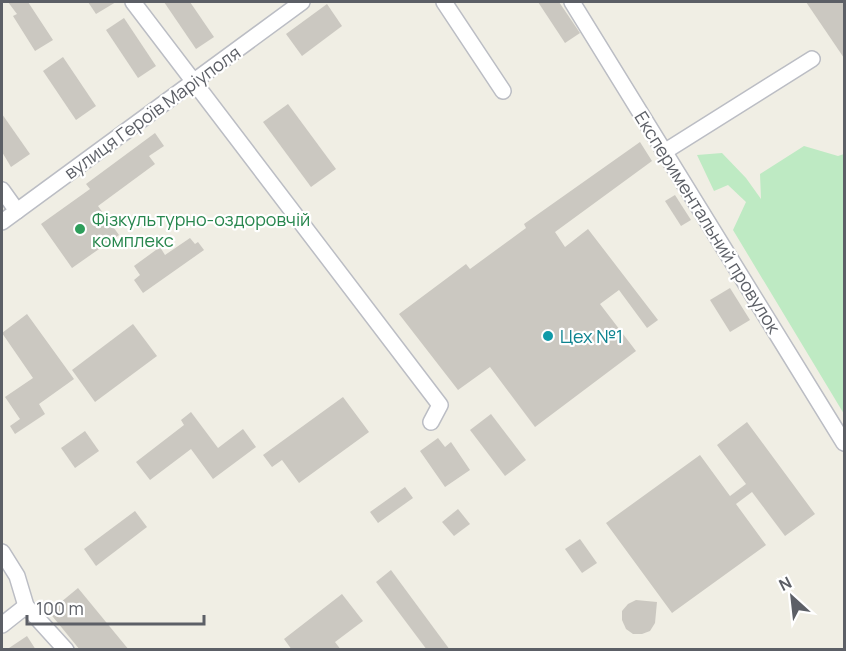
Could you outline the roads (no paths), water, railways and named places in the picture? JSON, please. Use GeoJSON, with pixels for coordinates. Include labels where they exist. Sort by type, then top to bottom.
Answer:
{"type":"FeatureCollection","features":[{"type":"Feature","properties":{"kind":"street"},"geometry":{"type":"LineString","coordinates":[[133,2],[440,405],[431,422]]}},
{"type":"Feature","properties":{"kind":"street","name":"вулиця Героїв Маріуполя"},"geometry":{"type":"LineString","coordinates":[[2,222],[302,2]]}},
{"type":"Feature","properties":{"kind":"street"},"geometry":{"type":"LineString","coordinates":[[444,2],[503,91]]}},
{"type":"Feature","properties":{"kind":"street","name":"Експериментальний провулок"},"geometry":{"type":"LineString","coordinates":[[572,2],[664,152],[669,171],[844,442]]}},
{"type":"Feature","properties":{"kind":"street"},"geometry":{"type":"LineString","coordinates":[[664,152],[812,58]]}},
{"type":"Feature","properties":{"kind":"street"},"geometry":{"type":"LineString","coordinates":[[2,190],[17,211]]}},
{"type":"Feature","properties":{"kind":"street"},"geometry":{"type":"LineString","coordinates":[[2,552],[17,576],[26,606],[66,650]]}},
{"type":"Feature","properties":{"kind":"street"},"geometry":{"type":"LineString","coordinates":[[2,625],[26,606]]}},
{"type":"Feature","properties":{"kind":"place","name":"Фізкультурно-оздоровчій комплекс"},"geometry":{"type":"Point","coordinates":[80,229]}},
{"type":"Feature","properties":{"kind":"place","name":"Цех №1"},"geometry":{"type":"Point","coordinates":[548,336]}}]}
